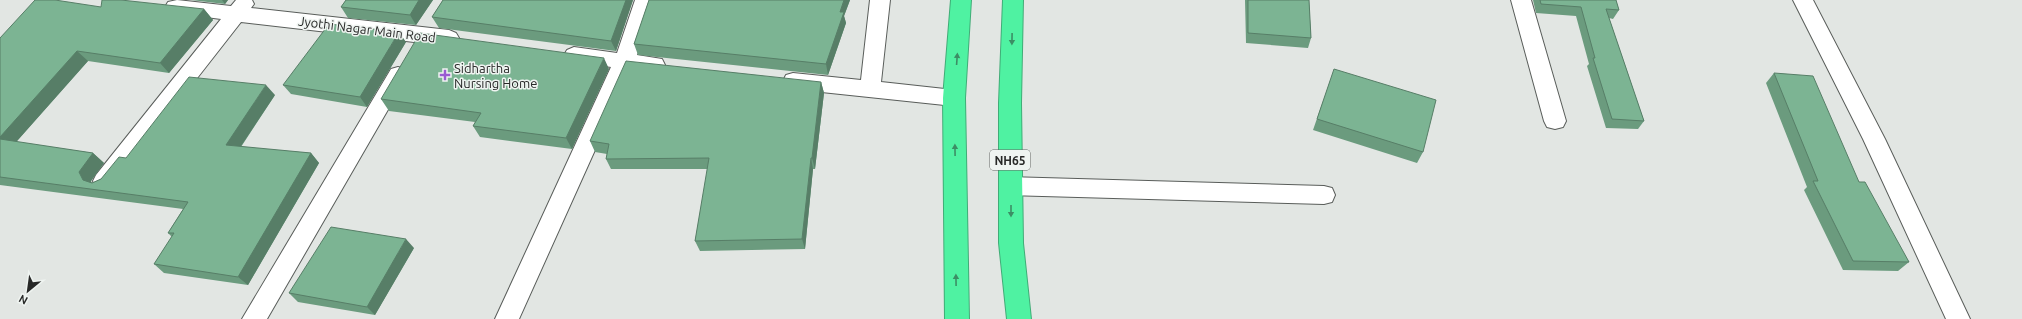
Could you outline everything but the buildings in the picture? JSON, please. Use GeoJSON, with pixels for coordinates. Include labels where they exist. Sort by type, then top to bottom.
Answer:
{"type":"FeatureCollection","features":[{"type":"Feature","properties":{"kind":"highway"},"geometry":{"type":"LineString","coordinates":[[957,319],[954,98],[961,0]]}},
{"type":"Feature","properties":{"kind":"highway","name":"NH65"},"geometry":{"type":"LineString","coordinates":[[1013,0],[1010,186],[1011,243],[1019,319]]}},
{"type":"Feature","properties":{"kind":"street"},"geometry":{"type":"LineString","coordinates":[[507,319],[624,62],[645,0]]}},
{"type":"Feature","properties":{"kind":"street"},"geometry":{"type":"LineString","coordinates":[[870,89],[880,0]]}},
{"type":"Feature","properties":{"kind":"street"},"geometry":{"type":"LineString","coordinates":[[1521,0],[1555,121]]}},
{"type":"Feature","properties":{"kind":"street"},"geometry":{"type":"LineString","coordinates":[[1804,0],[1874,139],[1958,319]]}},
{"type":"Feature","properties":{"kind":"street","name":"Jyothi Nagar Main Road"},"geometry":{"type":"LineString","coordinates":[[159,5],[242,7],[428,26],[468,41]]}},
{"type":"Feature","properties":{"kind":"street"},"geometry":{"type":"LineString","coordinates":[[103,182],[242,7]]}},
{"type":"Feature","properties":{"kind":"street"},"geometry":{"type":"LineString","coordinates":[[254,319],[428,26]]}},
{"type":"Feature","properties":{"kind":"street"},"geometry":{"type":"LineString","coordinates":[[554,52],[671,67]]}},
{"type":"Feature","properties":{"kind":"street"},"geometry":{"type":"LineString","coordinates":[[774,79],[954,98]]}},
{"type":"Feature","properties":{"kind":"street"},"geometry":{"type":"LineString","coordinates":[[1010,186],[1324,195]]}},
{"type":"Feature","properties":{"kind":"place","name":"Sidhartha Nursing Home"},"geometry":{"type":"Point","coordinates":[445,75]}}]}
